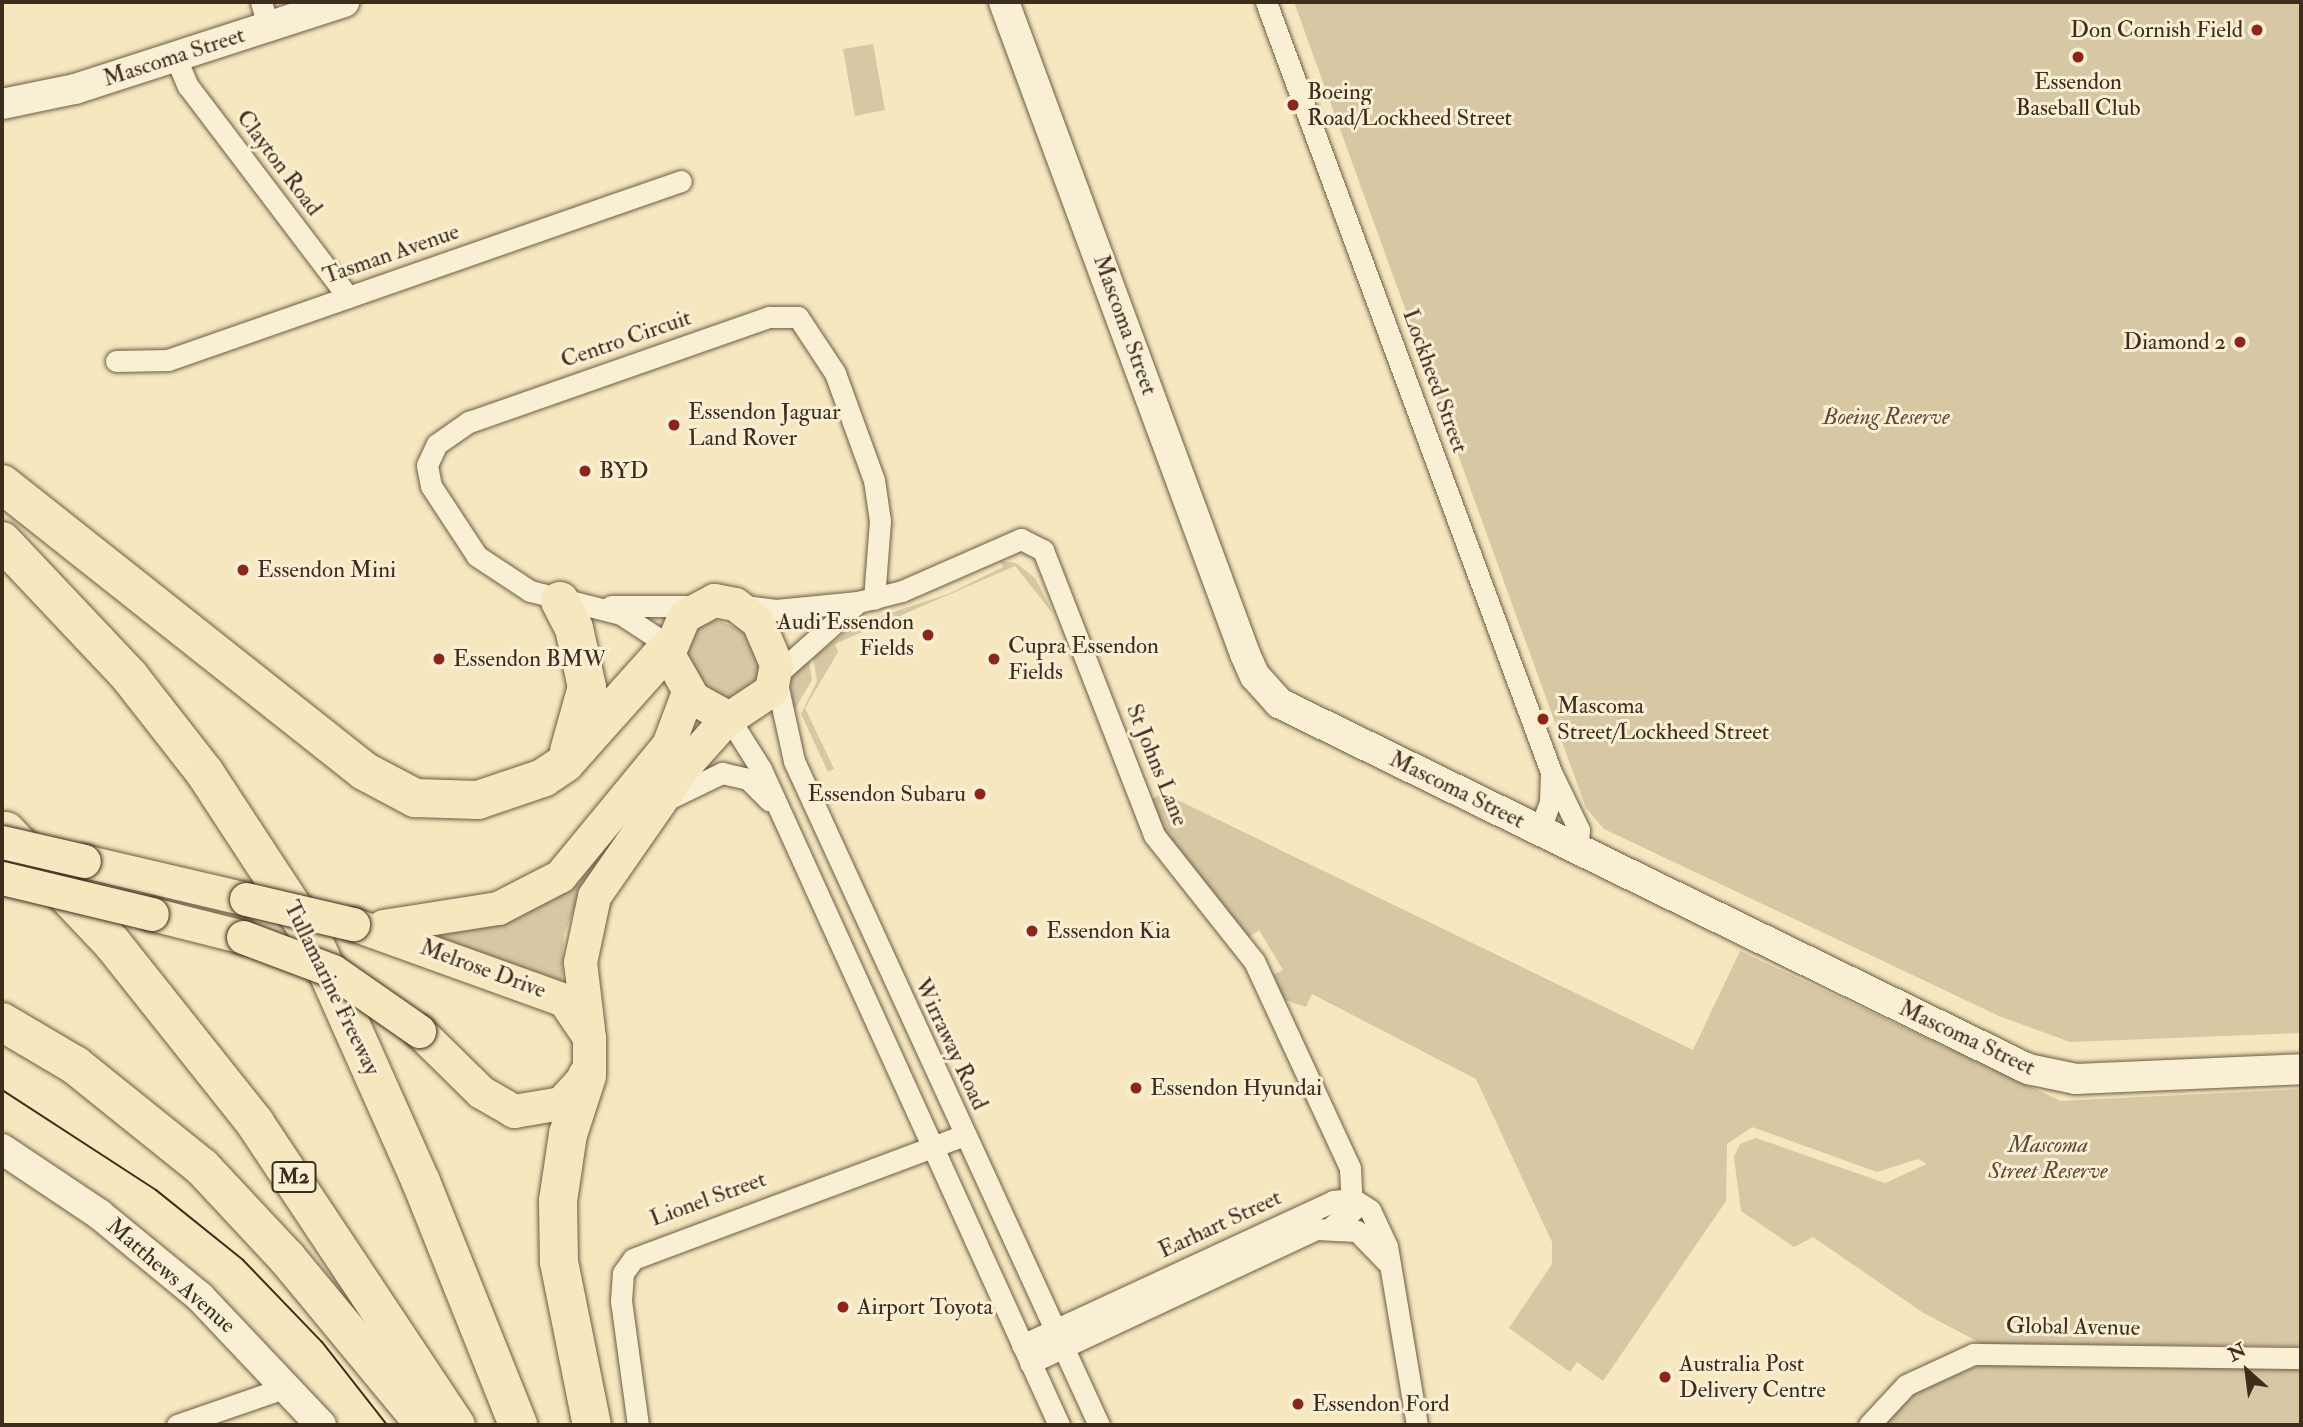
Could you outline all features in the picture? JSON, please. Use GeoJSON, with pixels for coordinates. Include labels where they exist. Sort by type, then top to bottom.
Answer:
{"type":"FeatureCollection","features":[{"type":"Feature","properties":{"kind":"highway"},"geometry":{"type":"LineString","coordinates":[[2,484],[389,787],[440,803],[478,800],[525,788],[565,763],[668,647]]}},
{"type":"Feature","properties":{"kind":"highway","name":"Tullamarine Freeway"},"geometry":{"type":"LineString","coordinates":[[2,541],[130,677],[205,773],[311,935],[422,1182],[518,1425]]}},
{"type":"Feature","properties":{"kind":"highway"},"geometry":{"type":"LineString","coordinates":[[565,763],[587,687],[574,628],[578,604]]}},
{"type":"Feature","properties":{"kind":"highway","name":"M2"},"geometry":{"type":"LineString","coordinates":[[2,826],[112,943],[255,1123],[456,1425]]}},
{"type":"Feature","properties":{"kind":"highway"},"geometry":{"type":"LineString","coordinates":[[2,1022],[75,1065],[202,1167],[287,1258],[425,1425]]}},
{"type":"Feature","properties":{"kind":"highway"},"geometry":{"type":"LineString","coordinates":[[589,1060],[569,1134],[558,1201],[561,1273],[592,1425]]}},
{"type":"Feature","properties":{"kind":"main road","name":"Mascoma Street"},"geometry":{"type":"LineString","coordinates":[[2,104],[75,89],[176,56],[265,13],[344,2]]}},
{"type":"Feature","properties":{"kind":"main road","name":"Mascoma Street"},"geometry":{"type":"LineString","coordinates":[[1004,2],[1022,41],[1255,676],[1301,716],[2049,1076],[2301,1069]]}},
{"type":"Feature","properties":{"kind":"main road","name":"Mascoma Street"},"geometry":{"type":"LineString","coordinates":[[1022,2],[1022,41]]}},
{"type":"Feature","properties":{"kind":"main road"},"geometry":{"type":"LineString","coordinates":[[2,878],[243,937],[333,971],[419,1031],[481,1092],[514,1111],[561,1103],[589,1060],[580,978],[587,916],[607,873],[650,814],[728,718],[760,701],[776,677],[765,632],[735,604],[714,600],[695,606],[668,647],[688,692],[728,718]]}},
{"type":"Feature","properties":{"kind":"main road"},"geometry":{"type":"LineString","coordinates":[[353,924],[390,927],[471,916],[525,897],[561,876],[668,745],[688,692]]}},
{"type":"Feature","properties":{"kind":"main road","name":"Melrose Drive"},"geometry":{"type":"LineString","coordinates":[[2,842],[353,924],[555,995],[577,1014],[589,1060]]}},
{"type":"Feature","properties":{"kind":"main road","name":"Matthews Avenue"},"geometry":{"type":"LineString","coordinates":[[2,1149],[160,1263],[287,1387],[321,1425]]}},
{"type":"Feature","properties":{"kind":"street","name":"Lockheed Street"},"geometry":{"type":"LineString","coordinates":[[1268,4],[1551,772],[1579,830],[1577,848]]}},
{"type":"Feature","properties":{"kind":"street","name":"Clayton Road"},"geometry":{"type":"LineString","coordinates":[[176,56],[188,86],[348,297]]}},
{"type":"Feature","properties":{"kind":"street","name":"Tasman Avenue"},"geometry":{"type":"LineString","coordinates":[[116,361],[168,360],[681,181]]}},
{"type":"Feature","properties":{"kind":"street","name":"Centro Circuit"},"geometry":{"type":"LineString","coordinates":[[668,647],[638,622],[578,604],[494,569],[457,533],[429,477],[437,444],[469,422],[784,313],[807,323],[824,351],[874,480],[880,521],[866,601]]}},
{"type":"Feature","properties":{"kind":"street","name":"St Johns Lane"},"geometry":{"type":"LineString","coordinates":[[735,604],[776,610],[866,601],[1016,540],[1031,541],[1053,568],[1154,835],[1254,961],[1350,1168],[1353,1199]]}},
{"type":"Feature","properties":{"kind":"street","name":"St Johns Lane"},"geometry":{"type":"LineString","coordinates":[[776,677],[866,601]]}},
{"type":"Feature","properties":{"kind":"street","name":"Centro Circuit"},"geometry":{"type":"LineString","coordinates":[[578,604],[695,606]]}},
{"type":"Feature","properties":{"kind":"street","name":"Wirraway Road"},"geometry":{"type":"LineString","coordinates":[[776,677],[794,761],[1099,1425]]}},
{"type":"Feature","properties":{"kind":"street"},"geometry":{"type":"LineString","coordinates":[[728,718],[756,758],[1059,1425]]}},
{"type":"Feature","properties":{"kind":"street","name":"Lockheed Street"},"geometry":{"type":"LineString","coordinates":[[1539,831],[1550,802],[1551,772]]}},
{"type":"Feature","properties":{"kind":"street"},"geometry":{"type":"LineString","coordinates":[[650,814],[694,783],[722,773],[748,779],[781,815]]}},
{"type":"Feature","properties":{"kind":"street"},"geometry":{"type":"LineString","coordinates":[[842,952],[873,938]]}},
{"type":"Feature","properties":{"kind":"street","name":"Lionel Street"},"geometry":{"type":"LineString","coordinates":[[638,1425],[621,1310],[627,1265],[651,1248],[932,1150],[964,1135]]}},
{"type":"Feature","properties":{"kind":"street"},"geometry":{"type":"LineString","coordinates":[[1332,1226],[1349,1216],[1353,1199],[1377,1219],[1395,1283],[1417,1425]]}},
{"type":"Feature","properties":{"kind":"street","name":"Earhart Street"},"geometry":{"type":"LineString","coordinates":[[1026,1354],[1277,1237],[1336,1200],[1353,1199]]}},
{"type":"Feature","properties":{"kind":"street"},"geometry":{"type":"LineString","coordinates":[[1332,1226],[1372,1242],[1395,1283]]}},
{"type":"Feature","properties":{"kind":"street","name":"Earhart Street"},"geometry":{"type":"LineString","coordinates":[[1277,1237],[1332,1226]]}},
{"type":"Feature","properties":{"kind":"street","name":"Global Avenue"},"geometry":{"type":"LineString","coordinates":[[1868,1425],[1924,1374],[1985,1353],[2301,1358]]}},
{"type":"Feature","properties":{"kind":"street"},"geometry":{"type":"LineString","coordinates":[[177,1425],[287,1387]]}},
{"type":"Feature","properties":{"kind":"green space","name":"Boeing Reserve"},"geometry":{"type":"Polygon","coordinates":[[[1294,2],[2301,2],[2301,1033],[2070,1042],[1999,1016],[1604,829],[1586,808],[1294,2]]]}},
{"type":"Feature","properties":{"kind":"green space"},"geometry":{"type":"Polygon","coordinates":[[[873,44],[885,110],[855,116],[843,49],[873,44]]]}},
{"type":"Feature","properties":{"kind":"green space"},"geometry":{"type":"Polygon","coordinates":[[[1000,561],[1016,563],[1035,578],[1054,615],[1015,566],[835,644],[838,652],[805,708],[834,769],[828,772],[801,714],[817,681],[813,658],[854,625],[948,594],[1003,567],[1000,561]]]}},
{"type":"Feature","properties":{"kind":"green space"},"geometry":{"type":"Polygon","coordinates":[[[710,618],[744,630],[761,671],[747,696],[721,700],[689,674],[684,641],[710,618]]]}},
{"type":"Feature","properties":{"kind":"green space"},"geometry":{"type":"Polygon","coordinates":[[[808,656],[812,680],[793,712],[790,678],[808,656]]]}},
{"type":"Feature","properties":{"kind":"green space","name":"Mascoma Street Reserve"},"geometry":{"type":"Polygon","coordinates":[[[1163,793],[1693,1050],[1740,951],[2061,1101],[2301,1089],[2301,1346],[1982,1344],[1922,1312],[1813,1237],[1794,1247],[1741,1211],[1734,1157],[1740,1144],[1756,1138],[1885,1183],[1927,1164],[1918,1159],[1877,1172],[1752,1127],[1727,1144],[1726,1201],[1603,1381],[1577,1362],[1570,1372],[1509,1328],[1552,1264],[1552,1242],[1476,1079],[1312,994],[1306,1007],[1282,999],[1271,976],[1283,970],[1259,930],[1248,938],[1177,856],[1148,801],[1163,793]]]}},
{"type":"Feature","properties":{"kind":"green space"},"geometry":{"type":"Polygon","coordinates":[[[609,835],[615,843],[584,885],[564,934],[562,981],[432,936],[490,922],[609,835]]]}},
{"type":"Feature","properties":{"kind":"green space"},"geometry":{"type":"Polygon","coordinates":[[[1992,1361],[2301,1367],[2301,1425],[1881,1425],[1924,1386],[1992,1361]]]}},
{"type":"Feature","properties":{"kind":"tram line"},"geometry":{"type":"LineString","coordinates":[[2,1090],[156,1190],[243,1260],[322,1342],[387,1425]]}},
{"type":"Feature","properties":{"kind":"place","name":"Don Cornish Field"},"geometry":{"type":"Point","coordinates":[2257,30]}},
{"type":"Feature","properties":{"kind":"place","name":"Essendon Baseball Club"},"geometry":{"type":"Point","coordinates":[2078,57]}},
{"type":"Feature","properties":{"kind":"place","name":"Boeing Road/Lockheed Street"},"geometry":{"type":"Point","coordinates":[1293,105]}},
{"type":"Feature","properties":{"kind":"place","name":"Diamond 2"},"geometry":{"type":"Point","coordinates":[2240,342]}},
{"type":"Feature","properties":{"kind":"place","name":"Essendon Jaguar Land Rover"},"geometry":{"type":"Point","coordinates":[674,425]}},
{"type":"Feature","properties":{"kind":"place","name":"BYD"},"geometry":{"type":"Point","coordinates":[585,471]}},
{"type":"Feature","properties":{"kind":"place","name":"Essendon Mini"},"geometry":{"type":"Point","coordinates":[243,570]}},
{"type":"Feature","properties":{"kind":"place","name":"Audi Essendon Fields"},"geometry":{"type":"Point","coordinates":[928,635]}},
{"type":"Feature","properties":{"kind":"place","name":"Essendon BMW"},"geometry":{"type":"Point","coordinates":[439,659]}},
{"type":"Feature","properties":{"kind":"place","name":"Cupra Essendon Fields"},"geometry":{"type":"Point","coordinates":[994,659]}},
{"type":"Feature","properties":{"kind":"place","name":"Mascoma Street/Lockheed Street"},"geometry":{"type":"Point","coordinates":[1543,719]}},
{"type":"Feature","properties":{"kind":"place","name":"Essendon Subaru"},"geometry":{"type":"Point","coordinates":[980,794]}},
{"type":"Feature","properties":{"kind":"place","name":"Essendon Kia"},"geometry":{"type":"Point","coordinates":[1032,931]}},
{"type":"Feature","properties":{"kind":"place","name":"Essendon Hyundai"},"geometry":{"type":"Point","coordinates":[1136,1088]}},
{"type":"Feature","properties":{"kind":"place","name":"Airport Toyota"},"geometry":{"type":"Point","coordinates":[843,1307]}},
{"type":"Feature","properties":{"kind":"place","name":"Australia Post Delivery Centre"},"geometry":{"type":"Point","coordinates":[1665,1377]}},
{"type":"Feature","properties":{"kind":"place","name":"Essendon Ford"},"geometry":{"type":"Point","coordinates":[1298,1404]}}]}
